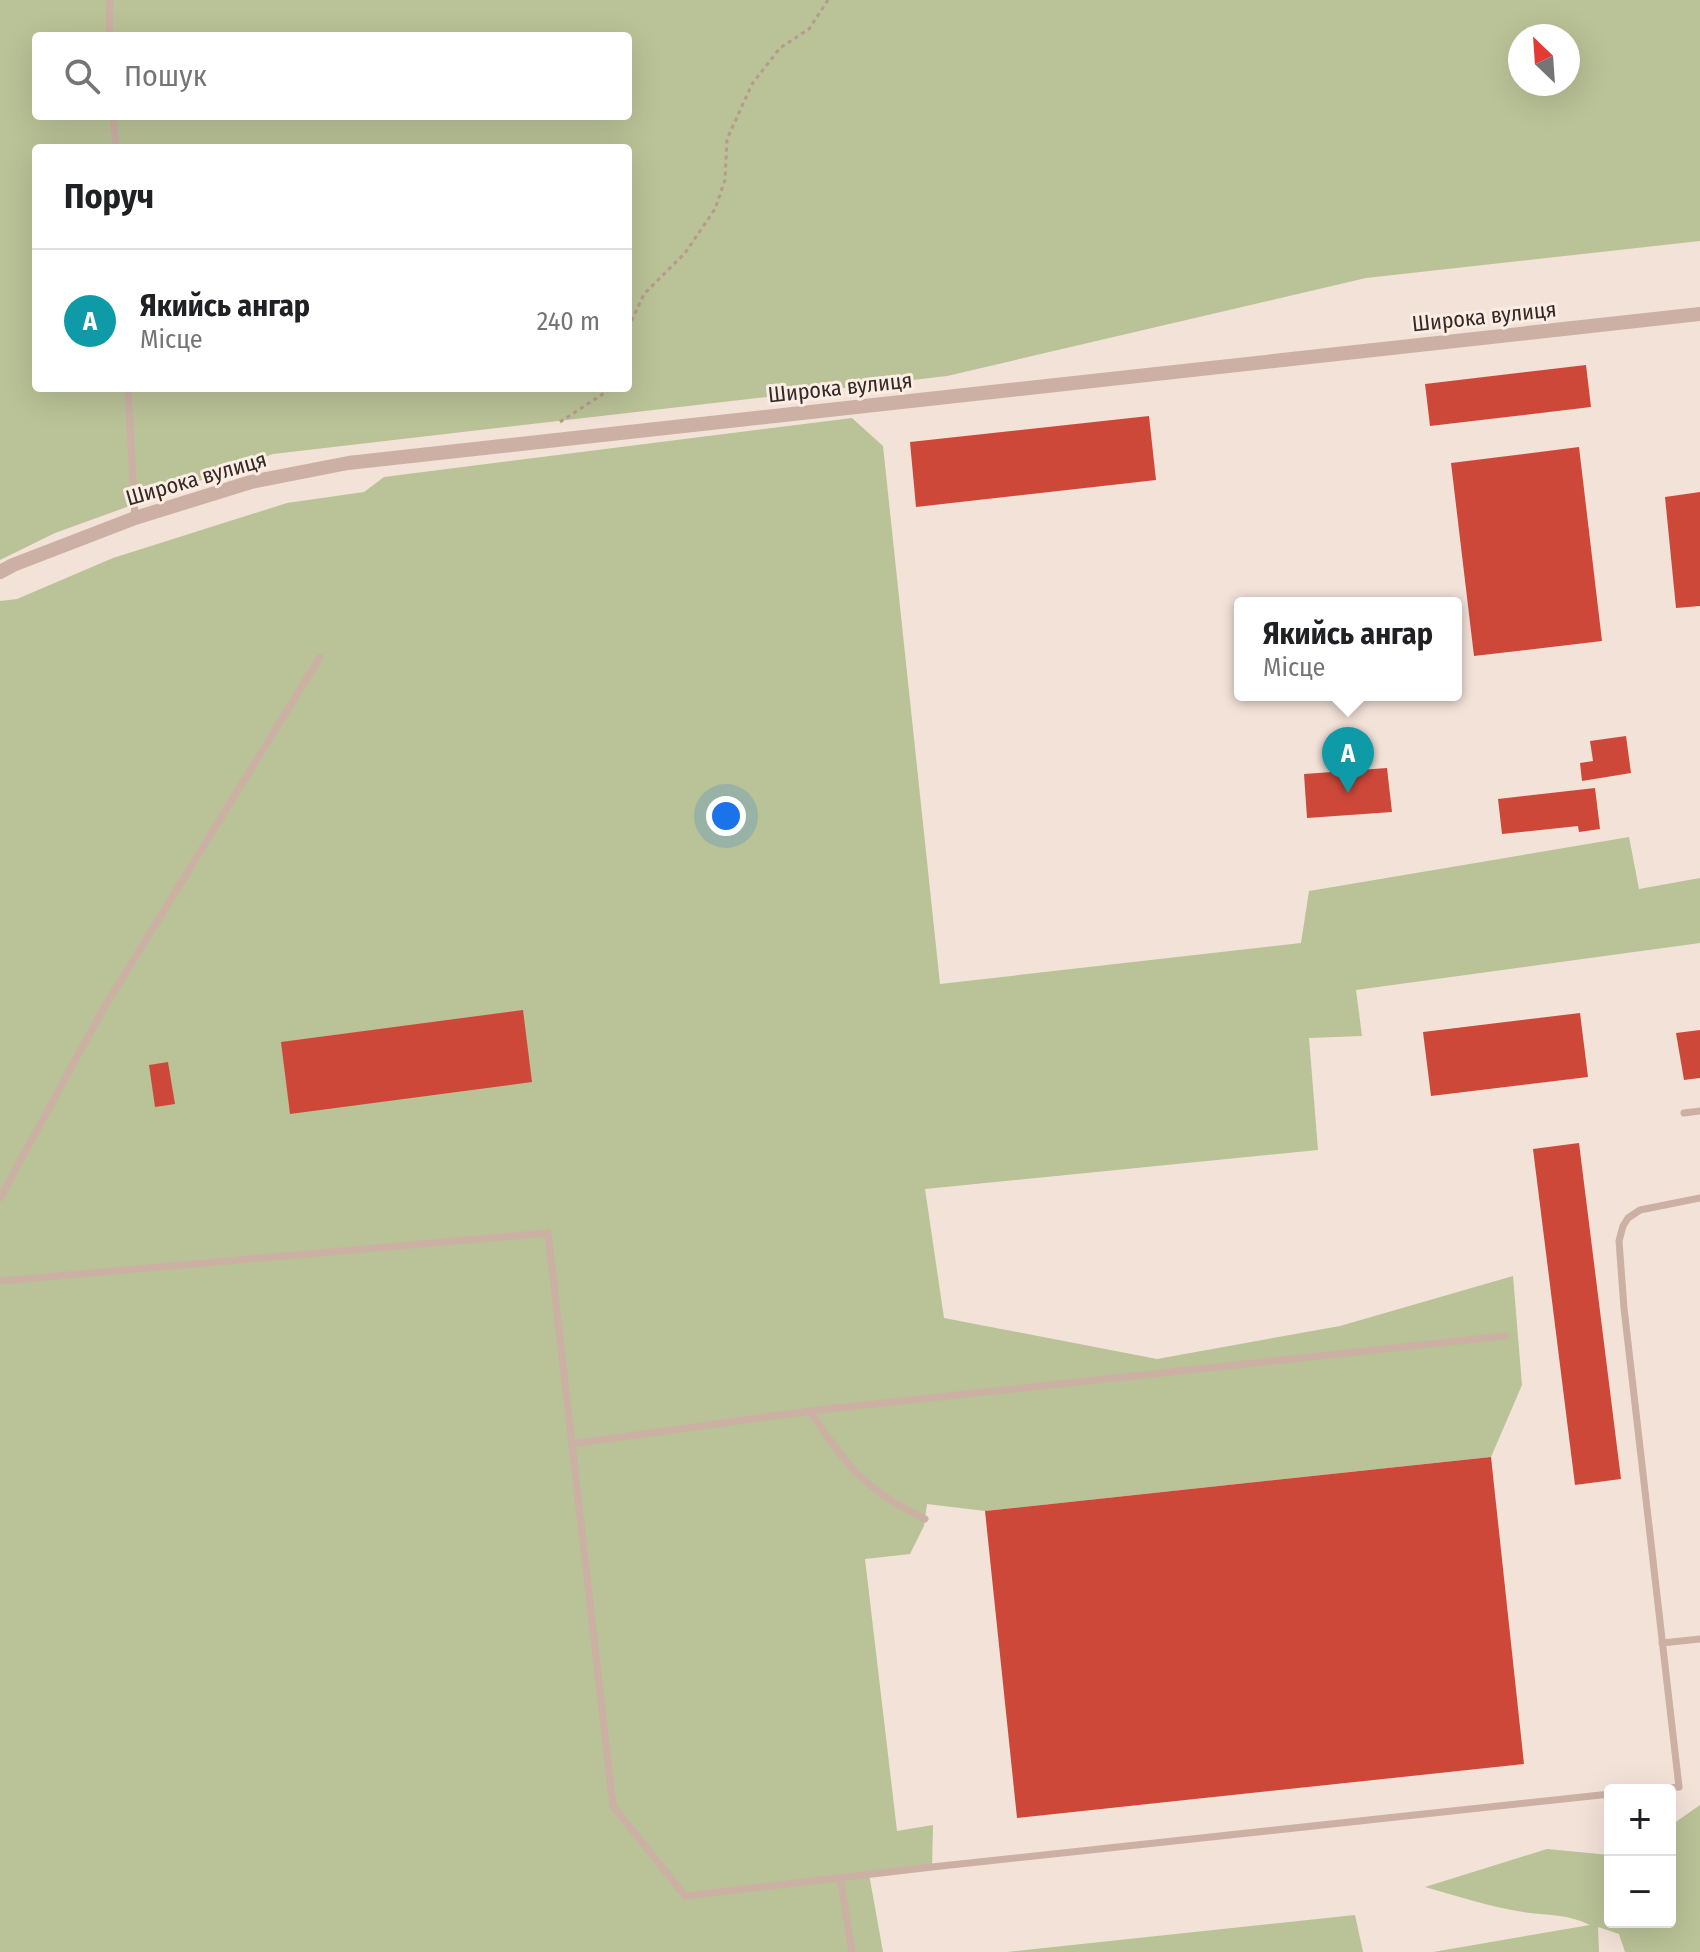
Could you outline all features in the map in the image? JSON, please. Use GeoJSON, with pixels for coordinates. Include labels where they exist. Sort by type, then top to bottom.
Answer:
{"type":"FeatureCollection","features":[{"type":"Feature","properties":{"kind":"street","name":"Широка вулиця"},"geometry":{"type":"LineString","coordinates":[[0,572],[135,518],[251,482],[348,463],[1700,314]]}},
{"type":"Feature","properties":{"kind":"lane"},"geometry":{"type":"LineString","coordinates":[[109,32],[110,0]]}},
{"type":"Feature","properties":{"kind":"lane"},"geometry":{"type":"LineString","coordinates":[[113,120],[116,144]]}},
{"type":"Feature","properties":{"kind":"lane"},"geometry":{"type":"LineString","coordinates":[[128,392],[135,518]]}},
{"type":"Feature","properties":{"kind":"lane"},"geometry":{"type":"LineString","coordinates":[[0,1198],[102,1011],[320,657]]}},
{"type":"Feature","properties":{"kind":"lane"},"geometry":{"type":"LineString","coordinates":[[1684,1113],[1700,1111]]}},
{"type":"Feature","properties":{"kind":"lane"},"geometry":{"type":"LineString","coordinates":[[1676,1787],[1679,1787],[1619,1241],[1628,1218],[1640,1210],[1700,1198]]}},
{"type":"Feature","properties":{"kind":"lane"},"geometry":{"type":"LineString","coordinates":[[0,1281],[548,1233],[613,1806],[685,1896],[1604,1795]]}},
{"type":"Feature","properties":{"kind":"lane"},"geometry":{"type":"LineString","coordinates":[[572,1444],[810,1411],[1505,1336]]}},
{"type":"Feature","properties":{"kind":"lane"},"geometry":{"type":"LineString","coordinates":[[810,1411],[856,1474],[890,1501],[925,1519]]}},
{"type":"Feature","properties":{"kind":"lane"},"geometry":{"type":"LineString","coordinates":[[1662,1643],[1700,1639]]}},
{"type":"Feature","properties":{"kind":"lane"},"geometry":{"type":"LineString","coordinates":[[840,1877],[852,1952]]}},
{"type":"Feature","properties":{"kind":"path"},"geometry":{"type":"LineString","coordinates":[[632,320],[644,294],[685,253],[715,209],[725,180],[727,139],[752,84],[780,48],[809,29],[828,0]]}},
{"type":"Feature","properties":{"kind":"path"},"geometry":{"type":"LineString","coordinates":[[554,427],[606,392]]}},
{"type":"Feature","properties":{"kind":"green space"},"geometry":{"type":"Polygon","coordinates":[[[0,0],[1700,0],[1700,241],[1366,278],[947,376],[273,454],[55,533],[0,560],[0,0]]]}},
{"type":"Feature","properties":{"kind":"green space"},"geometry":{"type":"Polygon","coordinates":[[[852,418],[883,446],[940,984],[1301,943],[1309,891],[1629,837],[1639,889],[1700,878],[1700,943],[1356,990],[1362,1036],[1309,1038],[1318,1150],[925,1189],[944,1318],[1157,1359],[1340,1326],[1513,1276],[1522,1385],[1491,1457],[985,1511],[927,1504],[924,1526],[910,1554],[865,1559],[897,1831],[933,1825],[932,1867],[869,1874],[883,1952],[0,1952],[0,601],[17,599],[113,558],[287,503],[364,492],[384,477],[852,418]]]}},
{"type":"Feature","properties":{"kind":"green space"},"geometry":{"type":"Polygon","coordinates":[[[1700,1805],[1700,1952],[1625,1952],[1619,1934],[1598,1927],[1599,1952],[1433,1952],[1590,1925],[1566,1917],[1498,1907],[1425,1887],[1547,1849],[1604,1854],[1604,1928],[1676,1928],[1676,1822],[1700,1805]]]}},
{"type":"Feature","properties":{"kind":"green space"},"geometry":{"type":"Polygon","coordinates":[[[1355,1915],[1363,1952],[1007,1952],[1355,1915]]]}},
{"type":"Feature","properties":{"kind":"building"},"geometry":{"type":"Polygon","coordinates":[[[1586,365],[1591,407],[1430,426],[1425,384],[1586,365]]]}},
{"type":"Feature","properties":{"kind":"building"},"geometry":{"type":"Polygon","coordinates":[[[1149,416],[1156,480],[916,507],[910,442],[1149,416]]]}},
{"type":"Feature","properties":{"kind":"building"},"geometry":{"type":"Polygon","coordinates":[[[1579,447],[1602,641],[1474,656],[1451,463],[1579,447]]]}},
{"type":"Feature","properties":{"kind":"building"},"geometry":{"type":"Polygon","coordinates":[[[1700,492],[1700,606],[1676,608],[1665,497],[1700,492]]]}},
{"type":"Feature","properties":{"kind":"building"},"geometry":{"type":"Polygon","coordinates":[[[1626,736],[1631,773],[1582,781],[1580,763],[1593,761],[1590,741],[1626,736]]]}},
{"type":"Feature","properties":{"kind":"building"},"geometry":{"type":"Polygon","coordinates":[[[1387,768],[1392,812],[1307,818],[1304,774],[1387,768]]]}},
{"type":"Feature","properties":{"kind":"building"},"geometry":{"type":"Polygon","coordinates":[[[1595,788],[1600,829],[1579,832],[1578,826],[1502,834],[1498,799],[1595,788]]]}},
{"type":"Feature","properties":{"kind":"building"},"geometry":{"type":"Polygon","coordinates":[[[523,1010],[532,1082],[290,1114],[281,1042],[523,1010]]]}},
{"type":"Feature","properties":{"kind":"building"},"geometry":{"type":"Polygon","coordinates":[[[1580,1013],[1588,1077],[1431,1096],[1423,1032],[1580,1013]]]}},
{"type":"Feature","properties":{"kind":"building"},"geometry":{"type":"Polygon","coordinates":[[[1700,1030],[1700,1078],[1684,1080],[1676,1033],[1700,1030]]]}},
{"type":"Feature","properties":{"kind":"building"},"geometry":{"type":"Polygon","coordinates":[[[168,1062],[175,1104],[155,1107],[149,1065],[168,1062]]]}},
{"type":"Feature","properties":{"kind":"building"},"geometry":{"type":"Polygon","coordinates":[[[1579,1143],[1621,1479],[1575,1485],[1533,1149],[1579,1143]]]}},
{"type":"Feature","properties":{"kind":"building"},"geometry":{"type":"Polygon","coordinates":[[[1491,1457],[1524,1764],[1017,1818],[985,1511],[1491,1457]]]}},
{"type":"Feature","properties":{"kind":"place","name":"Якийсь ангар"},"geometry":{"type":"Point","coordinates":[1348,793]}}]}
